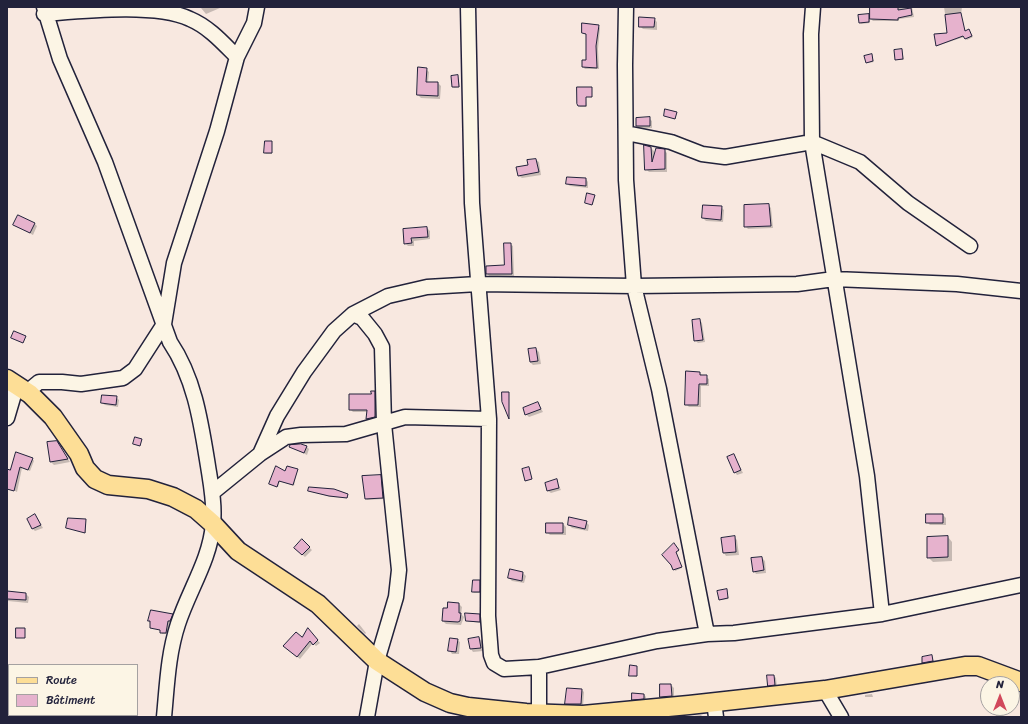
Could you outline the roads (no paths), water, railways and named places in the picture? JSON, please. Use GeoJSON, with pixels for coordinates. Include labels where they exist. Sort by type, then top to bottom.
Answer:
{"type":"FeatureCollection","features":[{"type":"Feature","properties":{"kind":"main road"},"geometry":{"type":"LineString","coordinates":[[18,386],[53,417],[78,454],[85,468],[95,479],[108,485],[148,489],[173,498],[196,509],[213,524],[238,551],[328,613],[377,661],[425,692],[450,703],[468,707],[583,716],[715,709],[965,666],[978,666],[1021,682]]}},
{"type":"Feature","properties":{"kind":"street"},"geometry":{"type":"LineString","coordinates":[[7,418],[18,386],[33,387],[40,382],[81,384],[123,378],[130,374],[139,364],[164,324],[174,263],[217,131],[237,57],[254,23],[257,7]]}},
{"type":"Feature","properties":{"kind":"street"},"geometry":{"type":"LineString","coordinates":[[468,7],[472,203],[489,420],[488,616],[491,655],[494,663],[504,669],[539,667],[629,646],[707,634],[734,633],[882,614],[1021,585]]}},
{"type":"Feature","properties":{"kind":"street"},"geometry":{"type":"LineString","coordinates":[[626,7],[624,64],[626,180],[634,286],[659,389],[707,634]]}},
{"type":"Feature","properties":{"kind":"street"},"geometry":{"type":"LineString","coordinates":[[813,7],[811,34],[812,142],[867,476],[882,614]]}},
{"type":"Feature","properties":{"kind":"street"},"geometry":{"type":"LineString","coordinates":[[164,717],[173,644],[185,606],[205,562],[213,524],[212,493],[195,396],[181,359],[170,342],[105,162],[60,59],[44,10],[167,12],[190,18],[212,32],[237,57]]}},
{"type":"Feature","properties":{"kind":"street"},"geometry":{"type":"LineString","coordinates":[[626,132],[671,142],[702,154],[724,156],[812,142],[860,162],[908,203],[970,246]]}},
{"type":"Feature","properties":{"kind":"street"},"geometry":{"type":"LineString","coordinates":[[260,454],[277,416],[304,372],[334,331],[353,314],[388,296],[427,287],[478,284],[634,286],[797,284],[834,279],[957,284],[1021,291]]}},
{"type":"Feature","properties":{"kind":"street"},"geometry":{"type":"LineString","coordinates":[[353,314],[362,318],[375,334],[382,347],[384,424],[399,581],[387,630],[377,661],[366,717]]}},
{"type":"Feature","properties":{"kind":"street"},"geometry":{"type":"LineString","coordinates":[[212,493],[260,454],[286,437],[301,435],[346,434],[405,417],[421,416],[489,420]]}},
{"type":"Feature","properties":{"kind":"street"},"geometry":{"type":"LineString","coordinates":[[539,667],[539,713]]}},
{"type":"Feature","properties":{"kind":"street"},"geometry":{"type":"LineString","coordinates":[[825,690],[842,717]]}}]}
